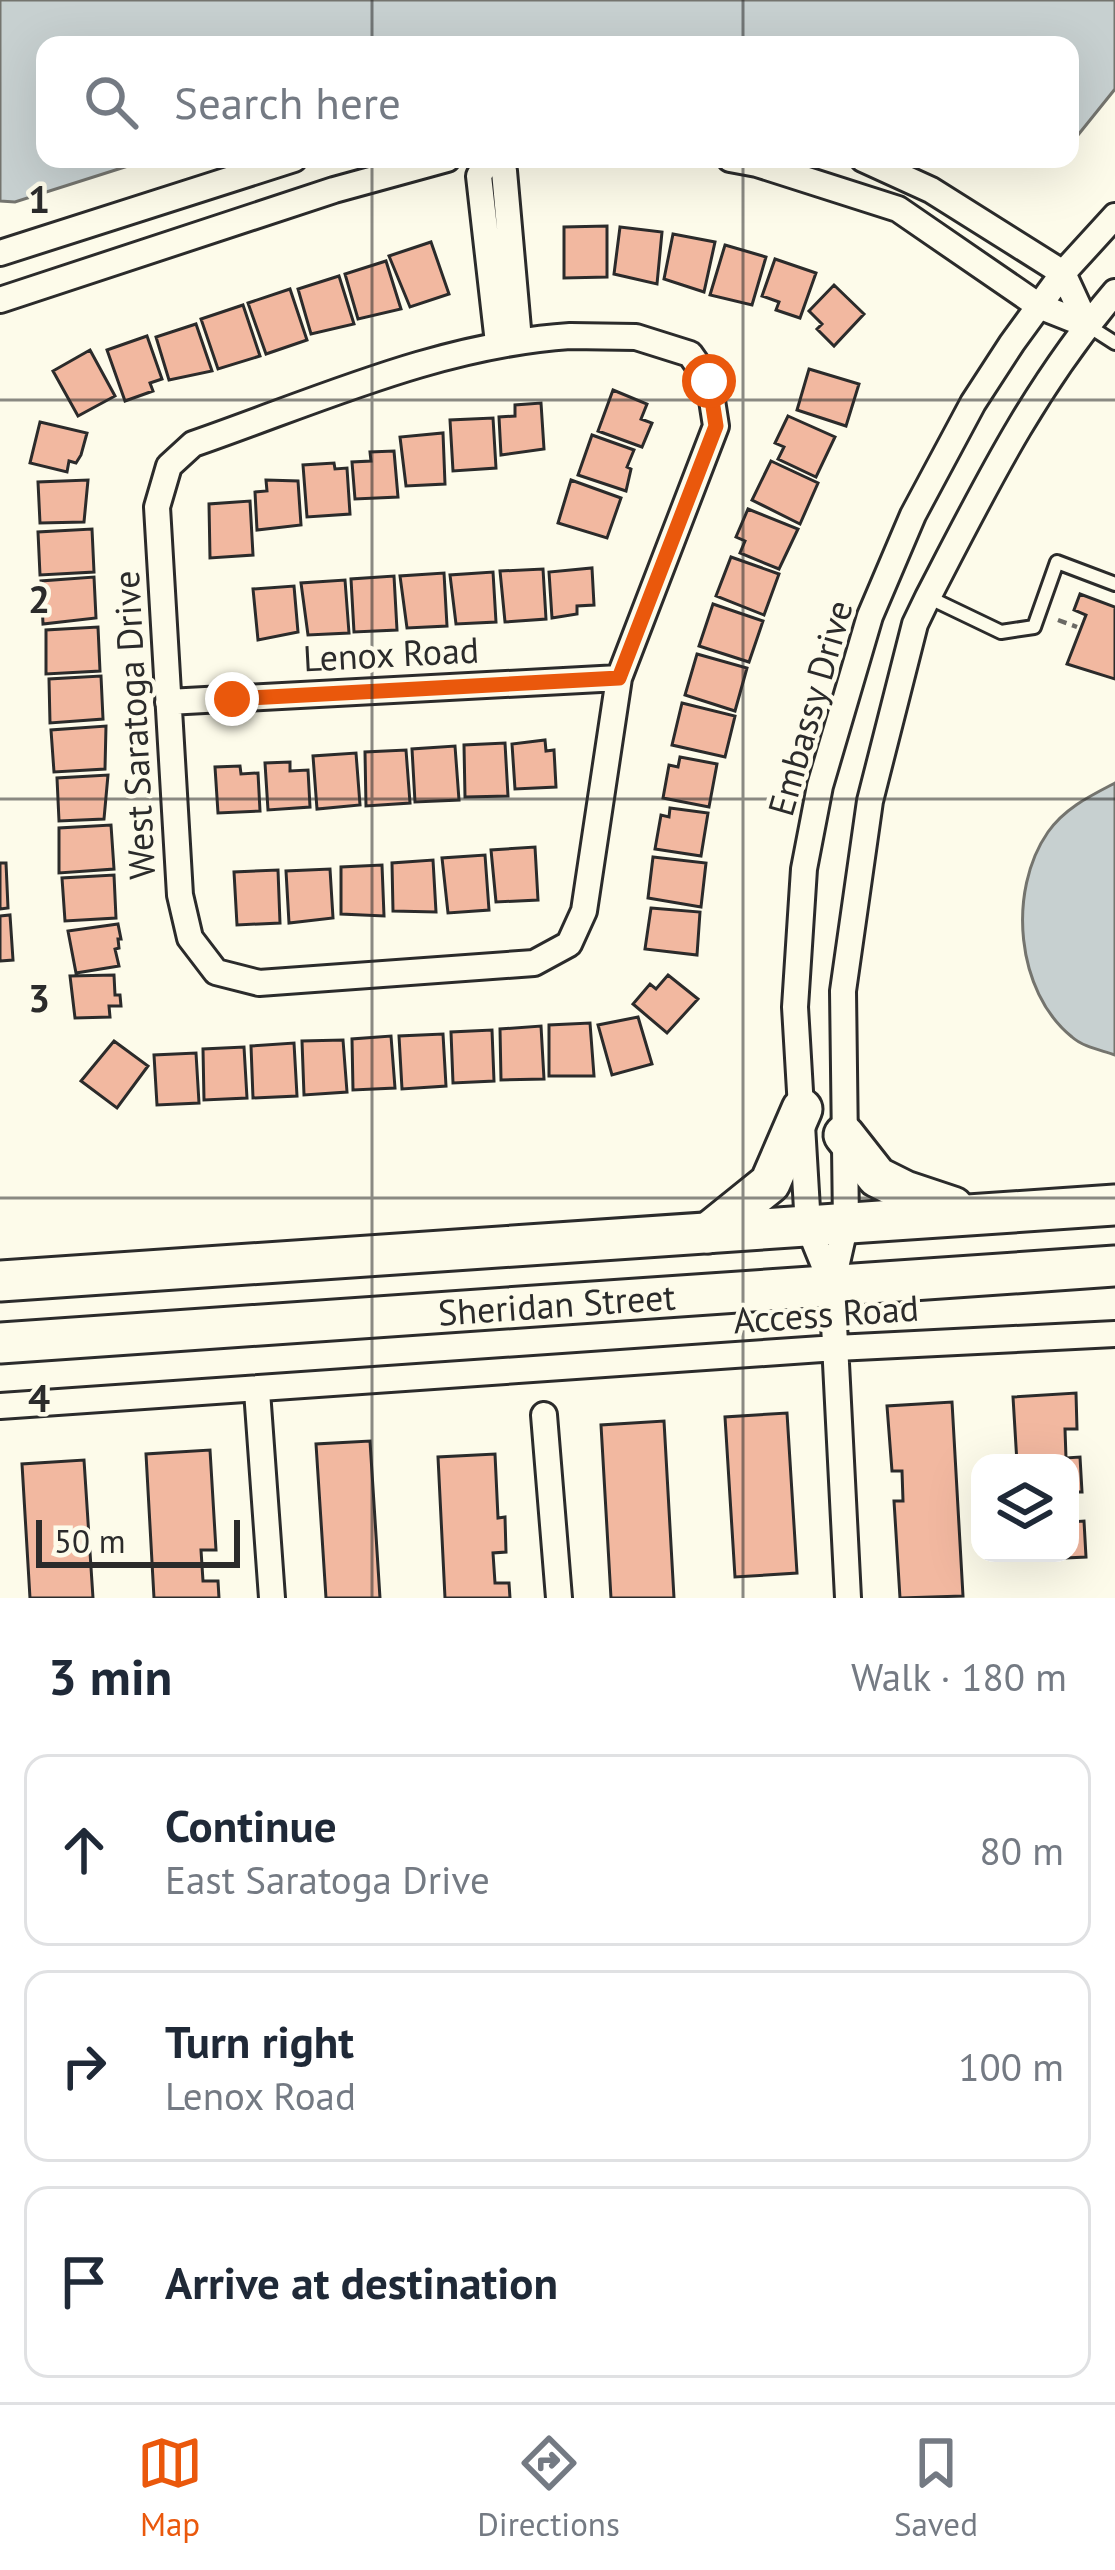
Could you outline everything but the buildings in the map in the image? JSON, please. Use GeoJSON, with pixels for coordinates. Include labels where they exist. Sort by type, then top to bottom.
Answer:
{"type":"FeatureCollection","features":[{"type":"Feature","properties":{"kind":"main road"},"geometry":{"type":"LineString","coordinates":[[708,1233],[770,1183],[802,1109]]}},
{"type":"Feature","properties":{"kind":"main road"},"geometry":{"type":"LineString","coordinates":[[844,1135],[877,1177],[905,1192],[975,1215]]}},
{"type":"Feature","properties":{"kind":"main road","name":"Sheridan Street"},"geometry":{"type":"LineString","coordinates":[[0,1281],[1115,1205]]}},
{"type":"Feature","properties":{"kind":"main road","name":"Sheridan Street"},"geometry":{"type":"LineString","coordinates":[[0,1343],[1115,1266]]}},
{"type":"Feature","properties":{"kind":"street"},"geometry":{"type":"LineString","coordinates":[[0,254],[266,168]]}},
{"type":"Feature","properties":{"kind":"street"},"geometry":{"type":"LineString","coordinates":[[0,300],[414,168]]}},
{"type":"Feature","properties":{"kind":"street"},"geometry":{"type":"LineString","coordinates":[[483,168],[479,176],[509,341]]}},
{"type":"Feature","properties":{"kind":"street"},"geometry":{"type":"LineString","coordinates":[[502,168],[509,341]]}},
{"type":"Feature","properties":{"kind":"street"},"geometry":{"type":"LineString","coordinates":[[764,168],[898,209],[1039,306],[1087,325]]}},
{"type":"Feature","properties":{"kind":"street"},"geometry":{"type":"LineString","coordinates":[[883,168],[931,190],[1063,273],[1087,325]]}},
{"type":"Feature","properties":{"kind":"street","name":"Embassy Drive"},"geometry":{"type":"LineString","coordinates":[[832,1285],[827,1225],[802,1109],[795,1007],[804,869],[820,786],[864,637],[922,496],[973,403],[1039,306],[1115,216]]}},
{"type":"Feature","properties":{"kind":"street","name":"Embassy Drive"},"geometry":{"type":"LineString","coordinates":[[827,1225],[844,1135],[843,991],[870,801],[915,624],[1016,427],[1115,292]]}},
{"type":"Feature","properties":{"kind":"street"},"geometry":{"type":"LineString","coordinates":[[509,341],[636,337],[690,354],[709,381],[716,426],[619,678]]}},
{"type":"Feature","properties":{"kind":"street","name":"West Saratoga Drive"},"geometry":{"type":"LineString","coordinates":[[509,341],[417,363],[194,444],[169,466],[157,507],[180,895],[190,938],[216,972],[260,983],[534,963],[569,944],[584,910],[619,678]]}},
{"type":"Feature","properties":{"kind":"street","name":"Lenox Road"},"geometry":{"type":"LineString","coordinates":[[168,703],[619,678]]}},
{"type":"Feature","properties":{"kind":"street"},"geometry":{"type":"LineString","coordinates":[[827,1225],[848,1598]]}},
{"type":"Feature","properties":{"kind":"street","name":"Access Road"},"geometry":{"type":"LineString","coordinates":[[257,1391],[836,1348],[1115,1334]]}},
{"type":"Feature","properties":{"kind":"street"},"geometry":{"type":"LineString","coordinates":[[0,1406],[257,1391],[272,1598]]}},
{"type":"Feature","properties":{"kind":"street"},"geometry":{"type":"LineString","coordinates":[[544,1415],[559,1598]]}},
{"type":"Feature","properties":{"kind":"lane"},"geometry":{"type":"LineString","coordinates":[[1087,325],[1115,343]]}},
{"type":"Feature","properties":{"kind":"lane"},"geometry":{"type":"LineString","coordinates":[[928,597],[1000,632],[1034,627],[1057,562],[1115,584]]}},
{"type":"Feature","properties":{"kind":"path"},"geometry":{"type":"LineString","coordinates":[[1053,618],[1076,628]]}},
{"type":"Feature","properties":{"kind":"shaded area"},"geometry":{"type":"Polygon","coordinates":[[[0,0],[1115,0],[1115,89],[1079,134],[1079,36],[36,36],[36,168],[122,168],[15,202],[0,201],[0,0]]]}},
{"type":"Feature","properties":{"kind":"shaded area"},"geometry":{"type":"Polygon","coordinates":[[[1115,783],[1115,1055],[1076,1040],[1053,1018],[1029,968],[1023,911],[1035,856],[1048,832],[1070,809],[1115,783]]]}},
{"type":"Feature","properties":{"kind":"route"},"geometry":{"type":"LineString","coordinates":[[232,699],[619,678],[716,426],[709,381]]}}]}
